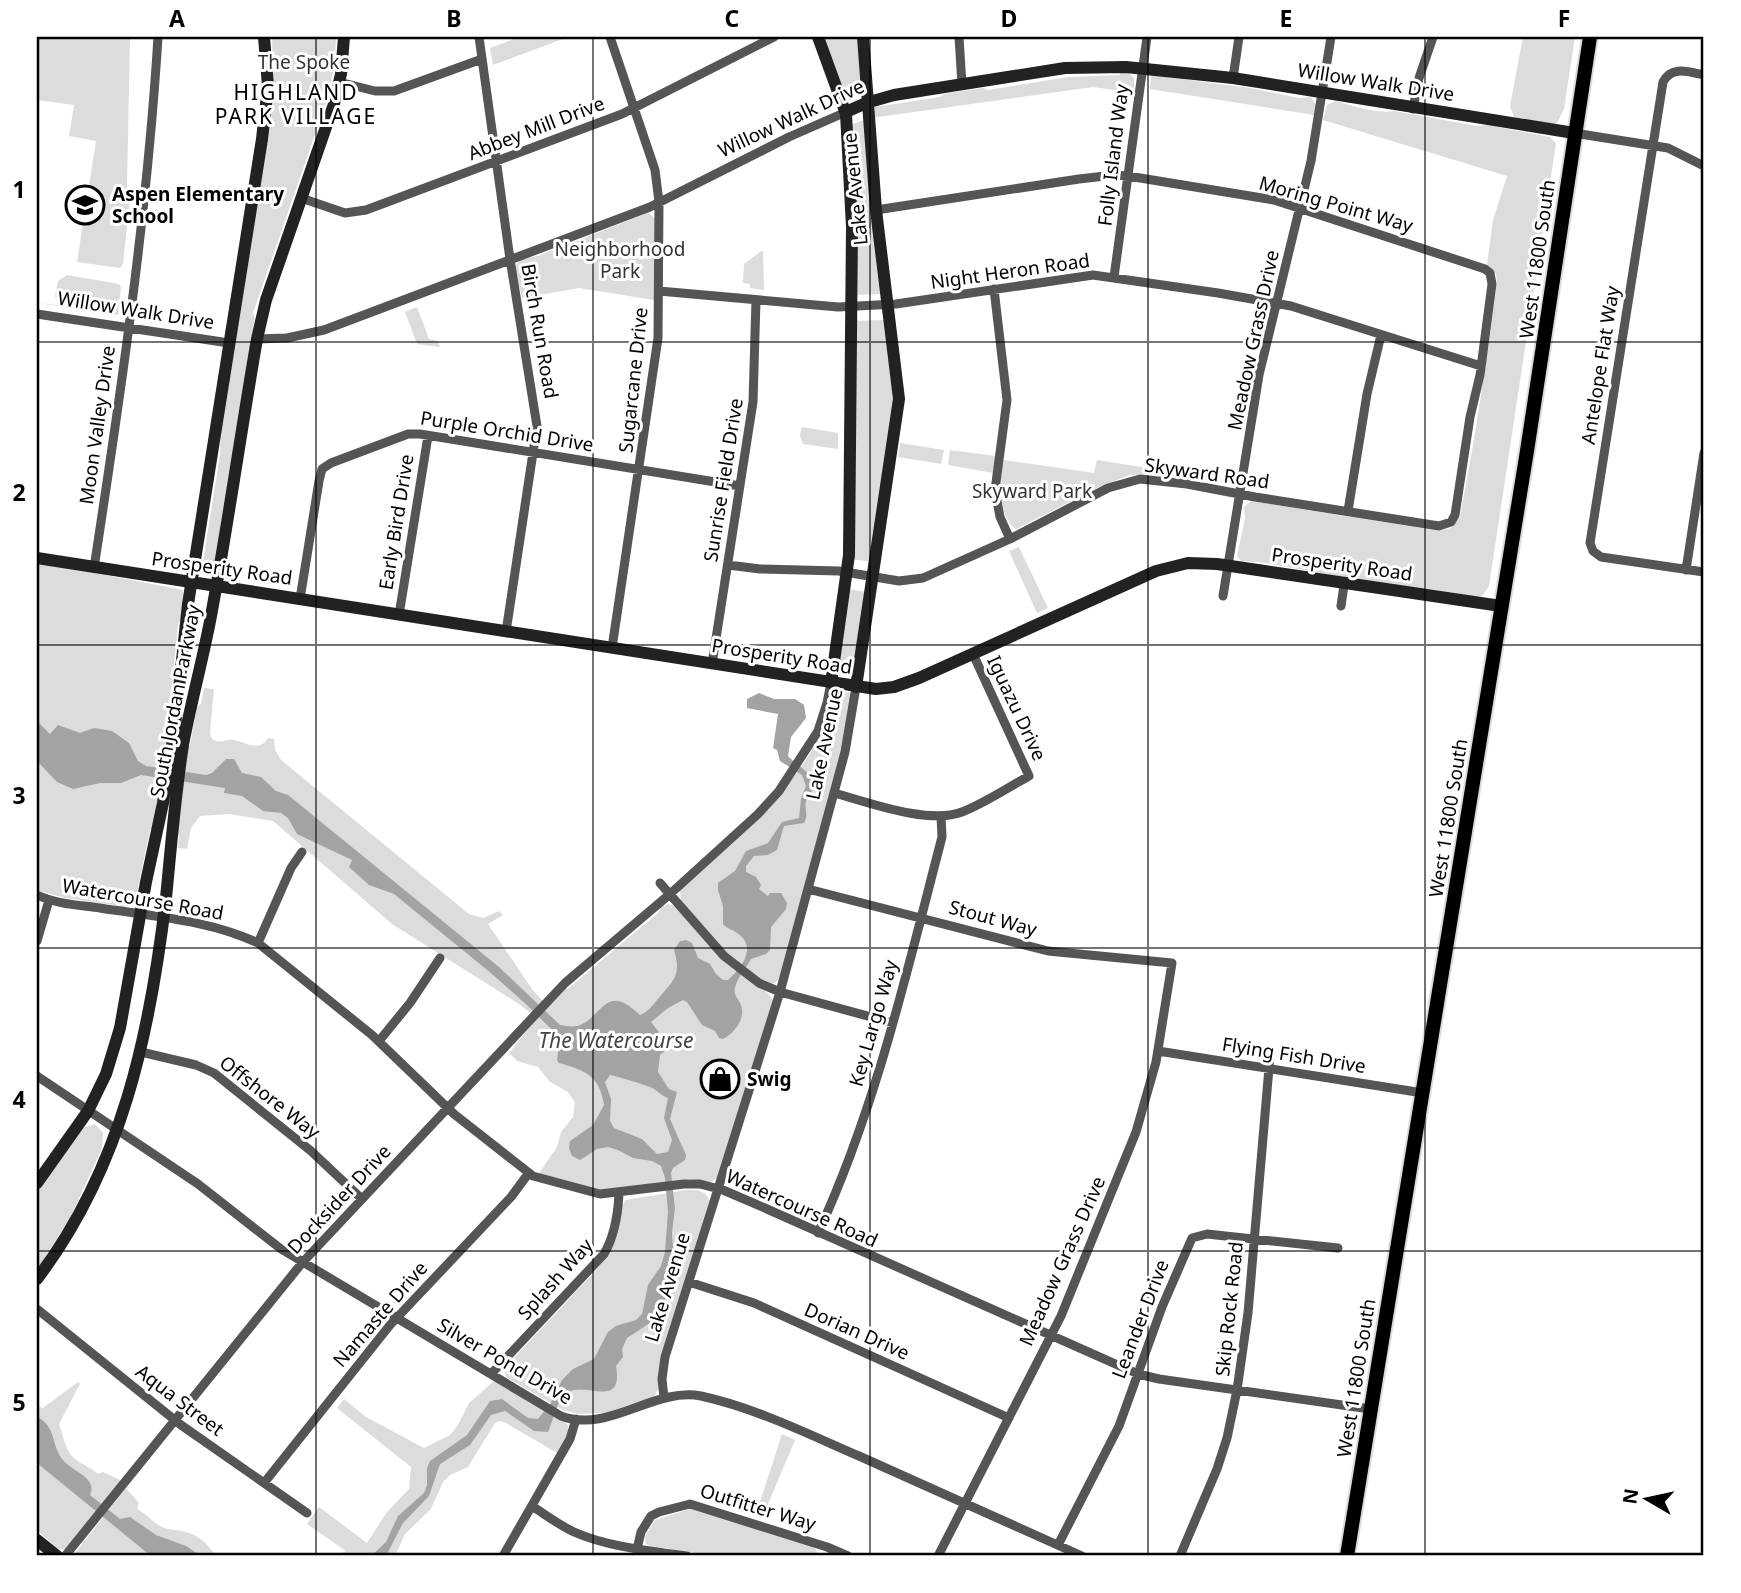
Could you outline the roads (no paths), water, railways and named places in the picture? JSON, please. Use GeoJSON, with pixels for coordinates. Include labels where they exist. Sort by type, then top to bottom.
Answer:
{"type":"FeatureCollection","features":[{"type":"Feature","properties":{"kind":"main road","name":"West 11800 South"},"geometry":{"type":"LineString","coordinates":[[1347,1556],[1550,309],[1590,37]]}},
{"type":"Feature","properties":{"kind":"street","name":"Moon Valley Drive"},"geometry":{"type":"LineString","coordinates":[[93,568],[128,328],[149,154],[158,37]]}},
{"type":"Feature","properties":{"kind":"street","name":"South Jordan Parkway"},"geometry":{"type":"LineString","coordinates":[[37,1183],[88,1111],[106,1074],[117,1039],[140,914],[169,803],[178,745],[192,584],[262,139],[268,86],[264,37]]}},
{"type":"Feature","properties":{"kind":"street","name":"South Jordan Parkway"},"geometry":{"type":"LineString","coordinates":[[178,745],[216,586],[257,339],[266,300],[339,82],[344,37]]}},
{"type":"Feature","properties":{"kind":"street","name":"Birch Run Road"},"geometry":{"type":"LineString","coordinates":[[479,37],[537,426],[506,632]]}},
{"type":"Feature","properties":{"kind":"street","name":"Sugarcane Drive"},"geometry":{"type":"LineString","coordinates":[[610,37],[655,170],[659,202],[658,338],[612,648]]}},
{"type":"Feature","properties":{"kind":"street","name":"Abbey Mill Drive"},"geometry":{"type":"LineString","coordinates":[[301,198],[345,213],[360,212],[634,108],[774,37]]}},
{"type":"Feature","properties":{"kind":"street","name":"Lake Avenue"},"geometry":{"type":"LineString","coordinates":[[670,894],[758,814],[790,777],[823,718],[831,683],[847,573],[851,196],[846,112],[818,37]]}},
{"type":"Feature","properties":{"kind":"street","name":"Lake Avenue"},"geometry":{"type":"LineString","coordinates":[[664,1398],[664,1365],[780,992],[847,741],[899,409],[898,378],[876,210],[863,37]]}},
{"type":"Feature","properties":{"kind":"street"},"geometry":{"type":"LineString","coordinates":[[959,37],[962,85]]}},
{"type":"Feature","properties":{"kind":"street","name":"Folly Island Way"},"geometry":{"type":"LineString","coordinates":[[1114,277],[1147,37]]}},
{"type":"Feature","properties":{"kind":"street"},"geometry":{"type":"LineString","coordinates":[[1233,78],[1239,37]]}},
{"type":"Feature","properties":{"kind":"street","name":"Meadow Grass Drive"},"geometry":{"type":"LineString","coordinates":[[1223,596],[1259,375],[1311,161],[1331,37]]}},
{"type":"Feature","properties":{"kind":"street"},"geometry":{"type":"LineString","coordinates":[[1413,109],[1419,78],[1433,37]]}},
{"type":"Feature","properties":{"kind":"street"},"geometry":{"type":"LineString","coordinates":[[339,82],[375,91],[394,91],[482,59]]}},
{"type":"Feature","properties":{"kind":"street","name":"Willow Walk Drive"},"geometry":{"type":"LineString","coordinates":[[257,339],[287,338],[324,330],[659,202],[789,137],[866,103],[894,95],[1079,67],[1142,68],[1233,78],[1574,133]]}},
{"type":"Feature","properties":{"kind":"street","name":"Antelope Flat Way"},"geometry":{"type":"LineString","coordinates":[[1704,75],[1676,71],[1668,73],[1663,82],[1590,543],[1595,553],[1601,557],[1704,572]]}},
{"type":"Feature","properties":{"kind":"street"},"geometry":{"type":"LineString","coordinates":[[1574,133],[1676,151],[1704,166]]}},
{"type":"Feature","properties":{"kind":"street","name":"Moring Point Way"},"geometry":{"type":"LineString","coordinates":[[876,210],[1079,179],[1128,176],[1267,199],[1435,251],[1487,271],[1492,285],[1481,366],[1470,417],[1456,511],[1451,522]]}},
{"type":"Feature","properties":{"kind":"street","name":"Night Heron Road"},"geometry":{"type":"LineString","coordinates":[[659,291],[851,306],[888,305],[1093,275],[1277,303],[1481,366]]}},
{"type":"Feature","properties":{"kind":"street"},"geometry":{"type":"LineString","coordinates":[[994,289],[1007,400],[996,500],[1010,539]]}},
{"type":"Feature","properties":{"kind":"street","name":"Sunrise Field Drive"},"geometry":{"type":"LineString","coordinates":[[712,664],[754,395],[756,300]]}},
{"type":"Feature","properties":{"kind":"street","name":"Willow Walk Drive"},"geometry":{"type":"LineString","coordinates":[[37,314],[229,344]]}},
{"type":"Feature","properties":{"kind":"street"},"geometry":{"type":"LineString","coordinates":[[1348,511],[1367,394],[1381,335]]}},
{"type":"Feature","properties":{"kind":"street","name":"Purple Orchid Drive"},"geometry":{"type":"LineString","coordinates":[[300,599],[323,469],[331,463],[408,434],[740,486]]}},
{"type":"Feature","properties":{"kind":"street","name":"Early Bird Drive"},"geometry":{"type":"LineString","coordinates":[[399,615],[428,436]]}},
{"type":"Feature","properties":{"kind":"street"},"geometry":{"type":"LineString","coordinates":[[1686,570],[1704,453]]}},
{"type":"Feature","properties":{"kind":"street","name":"Skyward Road"},"geometry":{"type":"LineString","coordinates":[[728,565],[847,573],[899,581],[923,578],[1010,539],[1108,488],[1130,480],[1152,479],[1439,526],[1451,522]]}},
{"type":"Feature","properties":{"kind":"street","name":"Prosperity Road"},"geometry":{"type":"LineString","coordinates":[[37,558],[876,689],[902,685],[1166,567],[1194,562],[1501,606]]}},
{"type":"Feature","properties":{"kind":"street"},"geometry":{"type":"LineString","coordinates":[[1341,606],[1344,584]]}},
{"type":"Feature","properties":{"kind":"street","name":"Iguazu Drive"},"geometry":{"type":"LineString","coordinates":[[941,816],[961,813],[1029,776],[973,654]]}},
{"type":"Feature","properties":{"kind":"street"},"geometry":{"type":"LineString","coordinates":[[834,793],[941,816]]}},
{"type":"Feature","properties":{"kind":"street","name":"South Jordan Parkway"},"geometry":{"type":"LineString","coordinates":[[37,1279],[75,1220],[109,1153],[129,1097],[141,1052],[163,918],[169,803]]}},
{"type":"Feature","properties":{"kind":"street","name":"Key Largo Way"},"geometry":{"type":"LineString","coordinates":[[818,1233],[839,1189],[858,1137],[893,1023],[942,837],[941,816]]}},
{"type":"Feature","properties":{"kind":"street"},"geometry":{"type":"LineString","coordinates":[[258,943],[291,868],[302,852]]}},
{"type":"Feature","properties":{"kind":"street"},"geometry":{"type":"LineString","coordinates":[[660,883],[732,963],[750,977],[780,992],[893,1023]]}},
{"type":"Feature","properties":{"kind":"street","name":"Stout Way"},"geometry":{"type":"LineString","coordinates":[[808,889],[1048,951],[1172,963]]}},
{"type":"Feature","properties":{"kind":"street","name":"Docksider Drive"},"geometry":{"type":"LineString","coordinates":[[65,1556],[302,1263],[559,989],[670,894]]}},
{"type":"Feature","properties":{"kind":"street","name":"Watercourse Road"},"geometry":{"type":"LineString","coordinates":[[37,895],[49,900],[163,918],[240,936],[258,943],[379,1041],[448,1108],[528,1174],[548,1182],[587,1193],[619,1194],[700,1184],[719,1189],[1138,1374],[1370,1409]]}},
{"type":"Feature","properties":{"kind":"street"},"geometry":{"type":"LineString","coordinates":[[37,941],[49,900]]}},
{"type":"Feature","properties":{"kind":"street"},"geometry":{"type":"LineString","coordinates":[[379,1041],[410,1003],[440,958]]}},
{"type":"Feature","properties":{"kind":"street","name":"Meadow Grass Drive"},"geometry":{"type":"LineString","coordinates":[[938,1556],[1079,1276],[1136,1132],[1158,1051],[1172,963]]}},
{"type":"Feature","properties":{"kind":"street","name":"Flying Fish Drive"},"geometry":{"type":"LineString","coordinates":[[1158,1051],[1423,1093]]}},
{"type":"Feature","properties":{"kind":"street","name":"Offshore Way"},"geometry":{"type":"LineString","coordinates":[[141,1052],[196,1065],[214,1073],[311,1151],[362,1199]]}},
{"type":"Feature","properties":{"kind":"street","name":"Skip Rock Road"},"geometry":{"type":"LineString","coordinates":[[1180,1556],[1217,1469],[1237,1390],[1246,1336],[1270,1056]]}},
{"type":"Feature","properties":{"kind":"street","name":"Silver Pond Drive"},"geometry":{"type":"LineString","coordinates":[[37,1076],[198,1184],[302,1263],[561,1416],[576,1419],[605,1417],[664,1398],[701,1396],[770,1417],[1082,1556]]}},
{"type":"Feature","properties":{"kind":"street","name":"Namaste Drive"},"geometry":{"type":"LineString","coordinates":[[264,1482],[397,1319],[511,1197],[528,1174]]}},
{"type":"Feature","properties":{"kind":"street","name":"Splash Way"},"geometry":{"type":"LineString","coordinates":[[491,1374],[604,1254],[610,1241],[619,1194]]}},
{"type":"Feature","properties":{"kind":"street","name":"Leander Drive"},"geometry":{"type":"LineString","coordinates":[[1058,1545],[1119,1426],[1161,1307],[1190,1241],[1203,1234],[1255,1237],[1338,1248]]}},
{"type":"Feature","properties":{"kind":"street","name":"Dorian Drive"},"geometry":{"type":"LineString","coordinates":[[689,1282],[768,1309],[1009,1418]]}},
{"type":"Feature","properties":{"kind":"street","name":"Aqua Street"},"geometry":{"type":"LineString","coordinates":[[37,1309],[175,1420],[307,1513]]}},
{"type":"Feature","properties":{"kind":"street"},"geometry":{"type":"LineString","coordinates":[[503,1556],[570,1439],[576,1419]]}},
{"type":"Feature","properties":{"kind":"street","name":"Outfitter Way"},"geometry":{"type":"LineString","coordinates":[[637,1549],[641,1532],[651,1516],[690,1504],[825,1552],[848,1556]]}},
{"type":"Feature","properties":{"kind":"street"},"geometry":{"type":"LineString","coordinates":[[532,1506],[574,1532],[637,1549],[687,1556]]}},
{"type":"Feature","properties":{"kind":"street"},"geometry":{"type":"LineString","coordinates":[[37,1540],[57,1556]]}},
{"type":"Feature","properties":{"kind":"water","name":"The Watercourse"},"geometry":{"type":"Polygon","coordinates":[[[759,693],[774,699],[795,699],[804,705],[806,718],[791,737],[788,756],[807,773],[813,788],[806,801],[804,823],[784,826],[777,850],[768,855],[754,856],[746,866],[746,872],[756,877],[761,885],[759,889],[768,896],[770,893],[781,893],[787,903],[786,909],[771,927],[770,950],[751,959],[736,984],[735,993],[742,1014],[735,1029],[723,1039],[719,1038],[715,1031],[702,1025],[683,1000],[651,1022],[659,1032],[651,1040],[656,1046],[662,1041],[668,1048],[660,1055],[658,1072],[669,1089],[677,1092],[670,1119],[686,1155],[685,1160],[673,1168],[671,1173],[675,1208],[673,1247],[668,1263],[665,1302],[650,1323],[627,1338],[622,1349],[623,1357],[616,1366],[617,1380],[614,1387],[601,1392],[574,1390],[567,1393],[557,1406],[548,1432],[534,1431],[505,1411],[491,1415],[470,1445],[440,1464],[429,1496],[403,1523],[387,1554],[371,1556],[386,1542],[398,1516],[424,1493],[430,1461],[467,1435],[490,1401],[502,1399],[528,1418],[538,1419],[550,1404],[562,1380],[573,1369],[594,1359],[608,1332],[616,1326],[636,1320],[642,1314],[648,1285],[661,1266],[665,1252],[668,1211],[665,1178],[661,1166],[608,1147],[597,1149],[580,1160],[572,1156],[570,1141],[593,1125],[604,1105],[595,1081],[576,1068],[559,1063],[559,1045],[554,1032],[528,1006],[394,894],[369,885],[349,867],[352,860],[297,834],[288,818],[281,813],[263,811],[242,796],[224,793],[225,788],[141,775],[121,783],[100,783],[73,789],[57,782],[37,761],[37,721],[50,734],[58,725],[80,733],[94,728],[112,731],[129,743],[138,761],[146,766],[206,775],[212,773],[226,759],[234,759],[242,773],[261,777],[276,791],[288,795],[499,967],[560,1025],[578,1026],[612,1001],[628,1005],[640,1015],[648,1011],[675,978],[677,966],[674,950],[680,941],[692,943],[698,958],[710,964],[723,980],[728,980],[743,963],[746,944],[737,933],[723,924],[723,906],[718,883],[735,871],[746,851],[768,843],[782,822],[799,818],[801,799],[806,786],[802,775],[780,761],[777,750],[773,748],[778,714],[747,708],[747,699],[759,693]],[[610,1075],[605,1082],[611,1099],[610,1121],[614,1128],[642,1139],[657,1154],[668,1152],[672,1140],[664,1118],[668,1098],[651,1088],[610,1075]]]}},
{"type":"Feature","properties":{"kind":"water"},"geometry":{"type":"Polygon","coordinates":[[[37,1417],[47,1425],[66,1464],[87,1479],[92,1489],[90,1495],[120,1519],[130,1517],[156,1535],[186,1546],[201,1556],[151,1556],[37,1463],[37,1417]]]}},
{"type":"Feature","properties":{"kind":"place","name":"Aspen Elementary School"},"geometry":{"type":"Point","coordinates":[85,205]}},
{"type":"Feature","properties":{"kind":"place","name":"Swig"},"geometry":{"type":"Point","coordinates":[720,1079]}},
{"type":"Feature","properties":{"kind":"district","name":"HIGHLAND PARK VILLAGE"},"geometry":{"type":"Point","coordinates":[296,104]}},
{"type":"Feature","properties":{"kind":"park label","name":"The Spoke"},"geometry":{"type":"Point","coordinates":[304,62]}},
{"type":"Feature","properties":{"kind":"park label","name":"Neighborhood Park"},"geometry":{"type":"Point","coordinates":[620,260]}},
{"type":"Feature","properties":{"kind":"park label","name":"Skyward Park"},"geometry":{"type":"Point","coordinates":[1032,491]}}]}
